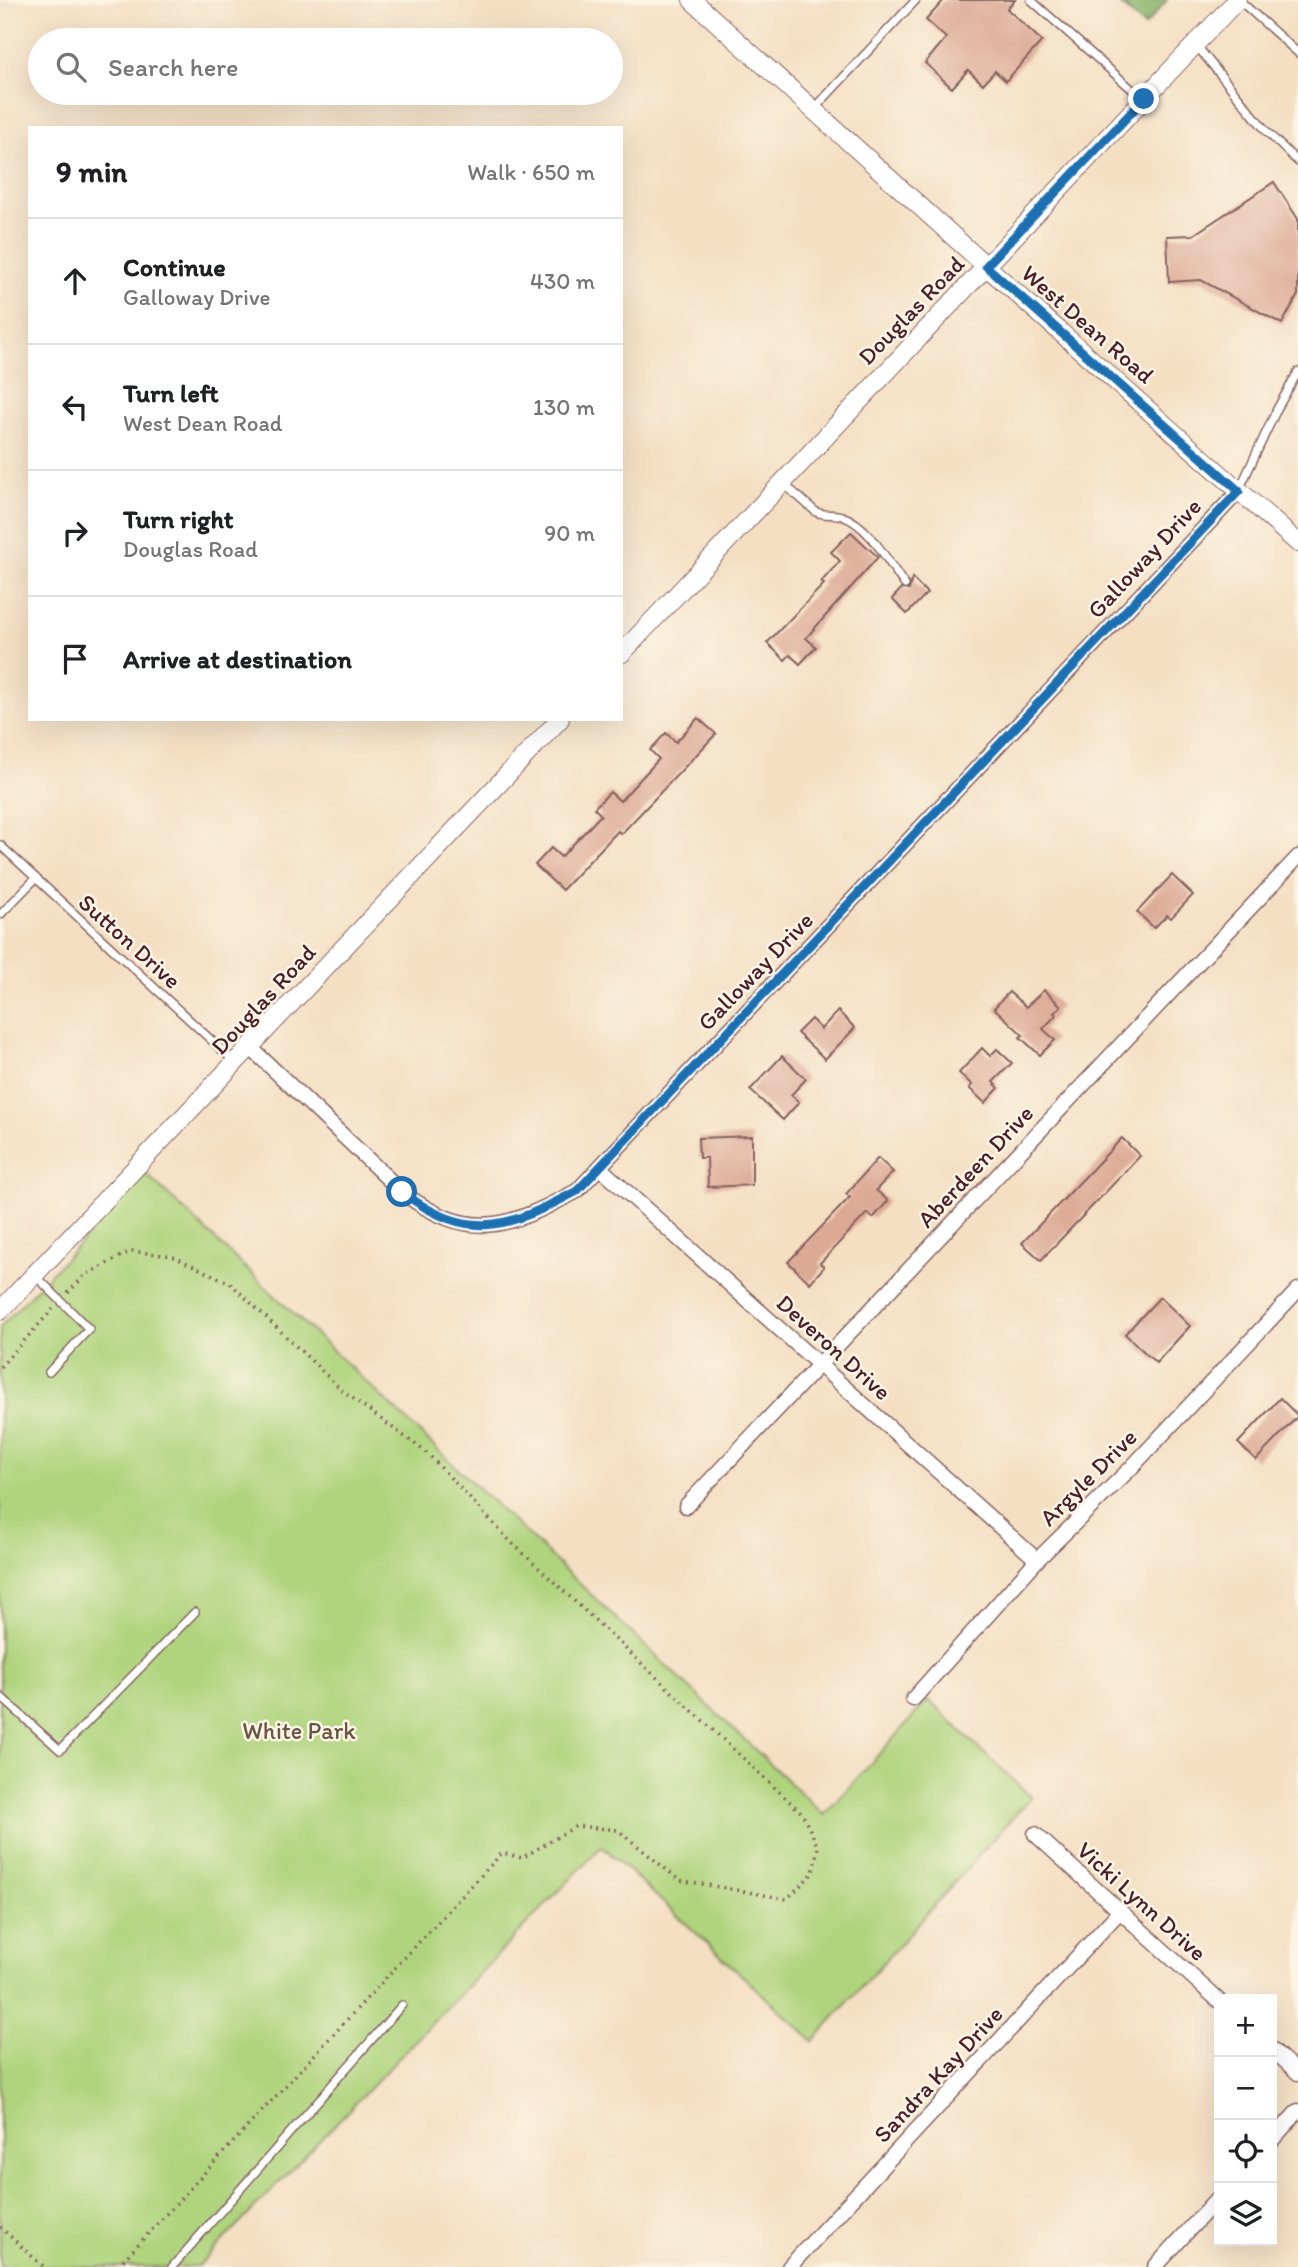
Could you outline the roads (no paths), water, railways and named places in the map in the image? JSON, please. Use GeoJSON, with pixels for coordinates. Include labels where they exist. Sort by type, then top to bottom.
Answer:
{"type":"FeatureCollection","features":[{"type":"Feature","properties":{"kind":"street","name":"West Dean Road"},"geometry":{"type":"LineString","coordinates":[[692,0],[1298,543]]}},
{"type":"Feature","properties":{"kind":"street","name":"Douglas Road"},"geometry":{"type":"LineString","coordinates":[[623,652],[1238,0]]}},
{"type":"Feature","properties":{"kind":"street","name":"Galloway Drive"},"geometry":{"type":"LineString","coordinates":[[251,1048],[402,1192],[422,1207],[451,1219],[485,1225],[513,1222],[577,1191],[1239,491]]}},
{"type":"Feature","properties":{"kind":"street","name":"Douglas Road"},"geometry":{"type":"LineString","coordinates":[[2,1306],[35,1275],[251,1048],[558,721]]}},
{"type":"Feature","properties":{"kind":"street","name":"Aberdeen Drive"},"geometry":{"type":"LineString","coordinates":[[686,1506],[1298,857]]}},
{"type":"Feature","properties":{"kind":"street","name":"Deveron Drive"},"geometry":{"type":"LineString","coordinates":[[600,1168],[1037,1560]]}},
{"type":"Feature","properties":{"kind":"street","name":"Argyle Drive"},"geometry":{"type":"LineString","coordinates":[[913,1699],[1037,1560],[1131,1468],[1298,1290]]}},
{"type":"Feature","properties":{"kind":"street","name":"Vicki Lynn Drive"},"geometry":{"type":"LineString","coordinates":[[1035,1834],[1214,1996]]}},
{"type":"Feature","properties":{"kind":"street","name":"Sandra Kay Drive"},"geometry":{"type":"LineString","coordinates":[[789,2267],[1120,1911]]}},
{"type":"Feature","properties":{"kind":"street"},"geometry":{"type":"LineString","coordinates":[[1277,2054],[1298,2073]]}},
{"type":"Feature","properties":{"kind":"street"},"geometry":{"type":"LineString","coordinates":[[1277,2134],[1298,2111]]}},
{"type":"Feature","properties":{"kind":"street"},"geometry":{"type":"LineString","coordinates":[[1155,2267],[1214,2202]]}},
{"type":"Feature","properties":{"kind":"lane"},"geometry":{"type":"LineString","coordinates":[[813,110],[916,0]]}},
{"type":"Feature","properties":{"kind":"lane"},"geometry":{"type":"LineString","coordinates":[[1031,0],[1144,99]]}},
{"type":"Feature","properties":{"kind":"lane"},"geometry":{"type":"LineString","coordinates":[[1238,0],[1298,53]]}},
{"type":"Feature","properties":{"kind":"lane"},"geometry":{"type":"LineString","coordinates":[[1196,44],[1267,132],[1298,162]]}},
{"type":"Feature","properties":{"kind":"lane"},"geometry":{"type":"LineString","coordinates":[[1239,491],[1277,409],[1298,372]]}},
{"type":"Feature","properties":{"kind":"lane"},"geometry":{"type":"LineString","coordinates":[[782,482],[816,512],[839,515],[859,528],[879,549],[905,585]]}},
{"type":"Feature","properties":{"kind":"lane","name":"Sutton Drive"},"geometry":{"type":"LineString","coordinates":[[0,845],[236,1063]]}},
{"type":"Feature","properties":{"kind":"lane"},"geometry":{"type":"LineString","coordinates":[[0,915],[36,879]]}},
{"type":"Feature","properties":{"kind":"lane"},"geometry":{"type":"LineString","coordinates":[[35,1275],[89,1329],[49,1372]]}},
{"type":"Feature","properties":{"kind":"lane"},"geometry":{"type":"LineString","coordinates":[[0,1696],[60,1750],[194,1612]]}},
{"type":"Feature","properties":{"kind":"lane"},"geometry":{"type":"LineString","coordinates":[[172,2267],[402,2005]]}},
{"type":"Feature","properties":{"kind":"park label","name":"White Park"},"geometry":{"type":"Point","coordinates":[299,1730]}}]}
